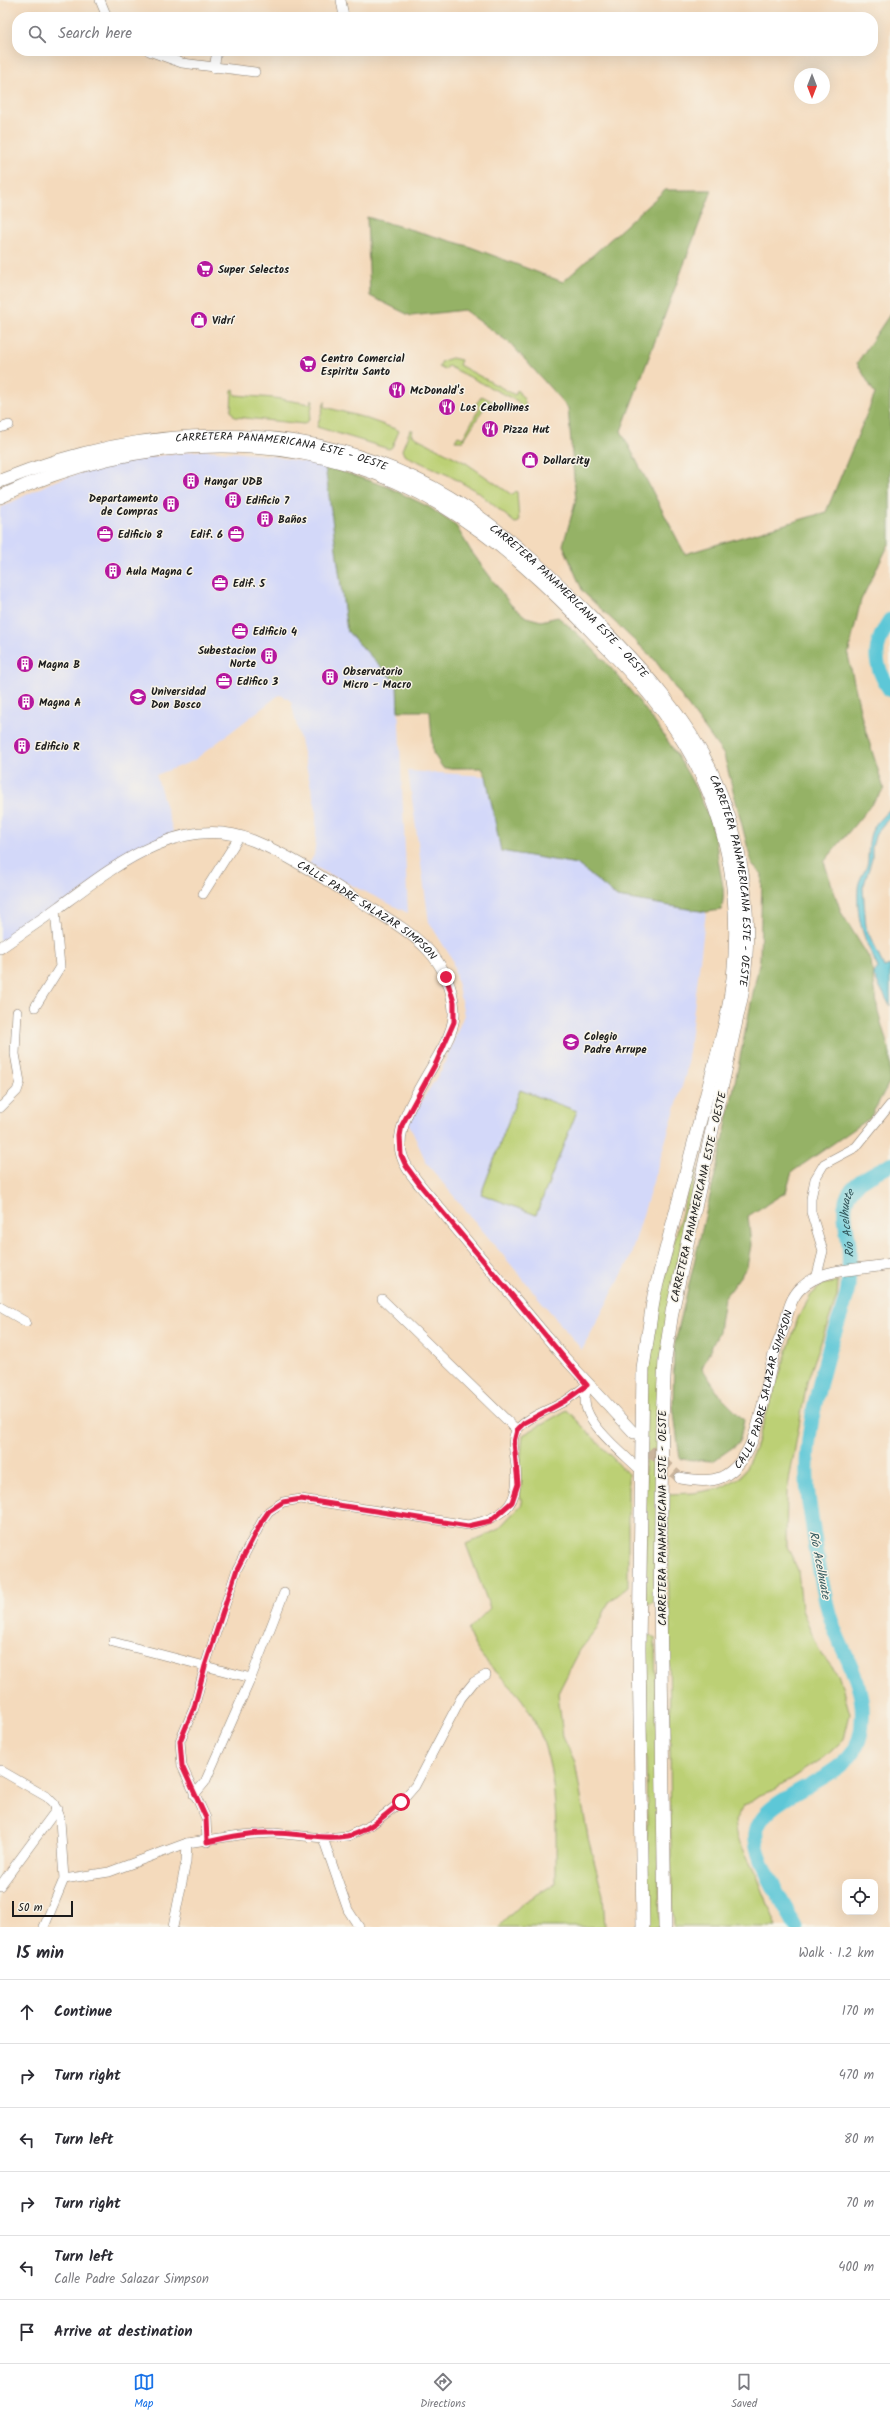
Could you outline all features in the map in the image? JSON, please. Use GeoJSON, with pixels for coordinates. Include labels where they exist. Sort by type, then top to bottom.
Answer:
{"type":"FeatureCollection","features":[{"type":"Feature","properties":{"kind":"highway","name":"CARRETERA PANAMERICANA ESTE - OESTE"},"geometry":{"type":"LineString","coordinates":[[0,480],[87,451],[144,440],[196,436],[239,436],[298,442],[365,460],[447,496],[505,536],[559,585],[616,643],[659,690],[688,729],[715,780],[734,833],[745,887],[748,941],[738,1012],[668,1339],[662,1419],[660,1599],[665,1927]]}},
{"type":"Feature","properties":{"kind":"highway","name":"CARRETERA PANAMERICANA ESTE - OESTE"},"geometry":{"type":"LineString","coordinates":[[0,497],[82,465],[128,454],[172,447],[227,446],[290,451],[361,468],[399,484],[441,505],[490,537],[536,578],[591,630],[650,695],[669,720],[703,778],[720,824],[733,884],[736,953],[733,984],[725,1025],[664,1252],[650,1316],[641,1396],[639,1639],[643,1927]]}},
{"type":"Feature","properties":{"kind":"highway"},"geometry":{"type":"LineString","coordinates":[[640,1598],[643,1604],[650,1607],[654,1606],[660,1599]]}},
{"type":"Feature","properties":{"kind":"highway"},"geometry":{"type":"LineString","coordinates":[[639,1639],[645,1630],[650,1629],[654,1631],[661,1640]]}},
{"type":"Feature","properties":{"kind":"main road","name":"CALLE PADRE SALAZAR SIMPSON"},"geometry":{"type":"LineString","coordinates":[[0,948],[123,860],[149,847],[175,839],[199,835],[239,837],[254,841],[314,872],[398,926],[424,945],[443,968],[454,1002],[454,1022],[436,1063],[402,1125],[401,1155],[406,1166],[420,1185],[587,1385],[634,1433]]}},
{"type":"Feature","properties":{"kind":"main road","name":"CALLE PADRE SALAZAR SIMPSON"},"geometry":{"type":"LineString","coordinates":[[680,1478],[693,1480],[721,1478],[734,1469],[744,1458],[754,1436],[773,1358],[791,1303],[801,1288],[831,1272],[890,1264]]}},
{"type":"Feature","properties":{"kind":"street"},"geometry":{"type":"LineString","coordinates":[[100,0],[105,12]]}},
{"type":"Feature","properties":{"kind":"street"},"geometry":{"type":"LineString","coordinates":[[341,0],[343,12]]}},
{"type":"Feature","properties":{"kind":"street"},"geometry":{"type":"LineString","coordinates":[[163,56],[182,63],[255,72]]}},
{"type":"Feature","properties":{"kind":"street"},"geometry":{"type":"LineString","coordinates":[[214,68],[216,56]]}},
{"type":"Feature","properties":{"kind":"street"},"geometry":{"type":"LineString","coordinates":[[203,894],[239,837]]}},
{"type":"Feature","properties":{"kind":"street"},"geometry":{"type":"LineString","coordinates":[[35,1007],[60,967],[55,910]]}},
{"type":"Feature","properties":{"kind":"street"},"geometry":{"type":"LineString","coordinates":[[0,1108],[16,1091],[20,1082],[15,1054],[16,1012]]}},
{"type":"Feature","properties":{"kind":"street"},"geometry":{"type":"LineString","coordinates":[[816,1279],[823,1251],[810,1212],[810,1199],[815,1179],[824,1164],[856,1147],[890,1105]]}},
{"type":"Feature","properties":{"kind":"street"},"geometry":{"type":"LineString","coordinates":[[382,1299],[517,1430]]}},
{"type":"Feature","properties":{"kind":"street"},"geometry":{"type":"LineString","coordinates":[[0,1307],[26,1322]]}},
{"type":"Feature","properties":{"kind":"street"},"geometry":{"type":"LineString","coordinates":[[587,1385],[585,1401],[590,1417],[606,1437],[640,1470]]}},
{"type":"Feature","properties":{"kind":"street"},"geometry":{"type":"LineString","coordinates":[[207,1842],[206,1818],[194,1795],[182,1766],[180,1741],[194,1708],[205,1666],[237,1569],[262,1521],[269,1511],[283,1502],[301,1499],[468,1526],[490,1521],[512,1502],[516,1490],[517,1471],[514,1442],[517,1430],[524,1423],[565,1401],[587,1385]]}},
{"type":"Feature","properties":{"kind":"street"},"geometry":{"type":"LineString","coordinates":[[194,1795],[205,1782],[250,1678],[284,1593]]}},
{"type":"Feature","properties":{"kind":"street"},"geometry":{"type":"LineString","coordinates":[[113,1642],[250,1678]]}},
{"type":"Feature","properties":{"kind":"street"},"geometry":{"type":"LineString","coordinates":[[64,1879],[109,1872],[188,1843],[207,1842],[240,1835],[274,1833],[323,1838],[348,1836],[371,1825],[401,1802],[415,1786],[461,1698],[474,1682],[486,1675]]}},
{"type":"Feature","properties":{"kind":"street"},"geometry":{"type":"LineString","coordinates":[[0,1770],[38,1792],[57,1809],[61,1824],[64,1879],[44,1927]]}},
{"type":"Feature","properties":{"kind":"street"},"geometry":{"type":"LineString","coordinates":[[0,1886],[57,1809]]}},
{"type":"Feature","properties":{"kind":"street"},"geometry":{"type":"LineString","coordinates":[[323,1838],[348,1910],[358,1927]]}},
{"type":"Feature","properties":{"kind":"street"},"geometry":{"type":"LineString","coordinates":[[173,1927],[186,1862],[188,1843]]}},
{"type":"Feature","properties":{"kind":"shaded area","name":"Universidad Don Bosco"},"geometry":{"type":"Polygon","coordinates":[[[204,450],[267,455],[325,466],[347,631],[397,684],[408,913],[309,864],[314,855],[316,838],[316,809],[291,701],[279,695],[193,761],[156,775],[174,834],[0,943],[0,508],[50,483],[92,469],[136,459],[204,450]]]}},
{"type":"Feature","properties":{"kind":"shaded area","name":"Colegio Padre Arrupe"},"geometry":{"type":"Polygon","coordinates":[[[408,771],[486,776],[501,851],[577,864],[617,897],[706,912],[686,1073],[629,1261],[582,1350],[427,1164],[408,1122],[442,1069],[464,1015],[452,959],[429,922],[408,771]]]}},
{"type":"Feature","properties":{"kind":"green space"},"geometry":{"type":"Polygon","coordinates":[[[665,190],[712,190],[621,431],[685,554],[826,512],[875,394],[857,363],[890,314],[890,542],[861,600],[848,655],[862,719],[884,789],[824,862],[841,912],[871,961],[878,1012],[890,1054],[890,1081],[870,1118],[792,1172],[786,1192],[748,1216],[751,1245],[747,1267],[724,1298],[719,1331],[702,1368],[722,1398],[744,1420],[739,1443],[713,1461],[680,1459],[673,1405],[674,1347],[723,1141],[760,959],[762,874],[752,864],[724,755],[654,659],[583,592],[563,545],[576,500],[568,408],[511,344],[464,310],[411,316],[370,296],[367,217],[468,246],[563,282],[665,190]]]}},
{"type":"Feature","properties":{"kind":"green space"},"geometry":{"type":"Polygon","coordinates":[[[452,358],[461,360],[459,365],[515,395],[517,390],[524,399],[526,408],[520,409],[520,404],[517,401],[448,366],[445,370],[439,367],[442,361],[452,358]]]}},
{"type":"Feature","properties":{"kind":"green space"},"geometry":{"type":"Polygon","coordinates":[[[234,389],[235,395],[274,398],[310,404],[312,399],[313,401],[309,420],[304,424],[235,417],[231,411],[232,390],[234,389]]]}},
{"type":"Feature","properties":{"kind":"green space"},"geometry":{"type":"Polygon","coordinates":[[[482,396],[493,402],[487,403],[463,441],[455,441],[458,436],[463,438],[480,407],[476,404],[482,396]]]}},
{"type":"Feature","properties":{"kind":"green space"},"geometry":{"type":"Polygon","coordinates":[[[325,401],[325,407],[362,417],[398,430],[399,431],[392,447],[389,449],[317,427],[325,401]]]}},
{"type":"Feature","properties":{"kind":"green space"},"geometry":{"type":"Polygon","coordinates":[[[410,430],[413,430],[411,435],[466,463],[512,495],[516,491],[519,522],[515,523],[478,492],[448,475],[404,455],[402,450],[410,430]]]}},
{"type":"Feature","properties":{"kind":"green space"},"geometry":{"type":"Polygon","coordinates":[[[325,466],[388,487],[429,507],[456,526],[471,551],[511,605],[526,617],[541,621],[558,617],[581,637],[604,661],[650,715],[688,774],[703,804],[716,840],[723,888],[721,910],[706,912],[617,897],[577,864],[501,851],[486,776],[482,768],[443,768],[433,753],[430,711],[398,711],[397,684],[347,631],[325,466]]]}},
{"type":"Feature","properties":{"kind":"green space"},"geometry":{"type":"Polygon","coordinates":[[[520,1090],[577,1111],[536,1215],[481,1194],[520,1090]]]}},
{"type":"Feature","properties":{"kind":"green space"},"geometry":{"type":"Polygon","coordinates":[[[693,1171],[697,1171],[671,1296],[655,1601],[650,1604],[645,1601],[645,1390],[657,1307],[693,1171]]]}},
{"type":"Feature","properties":{"kind":"green space"},"geometry":{"type":"Polygon","coordinates":[[[838,1282],[837,1297],[807,1382],[787,1492],[786,1544],[798,1570],[802,1610],[820,1652],[839,1676],[850,1714],[844,1739],[825,1757],[776,1789],[760,1795],[743,1807],[735,1821],[738,1839],[757,1876],[777,1927],[674,1927],[671,1861],[668,1494],[694,1493],[721,1488],[742,1476],[755,1449],[798,1318],[811,1295],[823,1284],[838,1282]]]}},
{"type":"Feature","properties":{"kind":"green space"},"geometry":{"type":"Polygon","coordinates":[[[567,1410],[628,1474],[628,1587],[609,1602],[596,1630],[580,1650],[558,1693],[563,1737],[575,1762],[588,1838],[603,1895],[605,1927],[498,1927],[523,1903],[556,1883],[554,1790],[545,1746],[525,1704],[518,1694],[479,1652],[468,1630],[490,1608],[466,1544],[497,1530],[522,1504],[518,1485],[523,1435],[567,1410]]]}},
{"type":"Feature","properties":{"kind":"green space"},"geometry":{"type":"Polygon","coordinates":[[[650,1635],[655,1638],[660,1927],[648,1927],[645,1637],[650,1635]]]}},
{"type":"Feature","properties":{"kind":"water"},"geometry":{"type":"Polygon","coordinates":[[[890,809],[890,817],[876,833],[872,847],[872,859],[863,888],[866,928],[884,967],[890,965],[890,1006],[873,974],[878,968],[862,930],[858,911],[858,885],[866,868],[870,837],[874,827],[890,809]]]}},
{"type":"Feature","properties":{"kind":"waterway","name":"Río Acelhuate"},"geometry":{"type":"LineString","coordinates":[[890,620],[880,639],[877,655],[880,672],[890,690]]}},
{"type":"Feature","properties":{"kind":"waterway","name":"Río Acelhuate"},"geometry":{"type":"LineString","coordinates":[[796,1927],[767,1873],[756,1841],[758,1826],[767,1813],[781,1801],[834,1771],[848,1759],[857,1745],[861,1732],[862,1706],[860,1692],[856,1679],[833,1626],[822,1586],[807,1484],[808,1444],[815,1403],[830,1346],[845,1303],[848,1288],[849,1250],[845,1221],[845,1205],[847,1198],[857,1184],[890,1164]]}},
{"type":"Feature","properties":{"kind":"tunnel"},"geometry":{"type":"LineString","coordinates":[[638,1438],[653,1454],[680,1478]]}},
{"type":"Feature","properties":{"kind":"place","name":"Super Selectos"},"geometry":{"type":"Point","coordinates":[205,269]}},
{"type":"Feature","properties":{"kind":"place","name":"Vidrí"},"geometry":{"type":"Point","coordinates":[199,320]}},
{"type":"Feature","properties":{"kind":"place","name":"Centro Comercial Espiritu Santo"},"geometry":{"type":"Point","coordinates":[308,364]}},
{"type":"Feature","properties":{"kind":"place","name":"McDonald's"},"geometry":{"type":"Point","coordinates":[397,390]}},
{"type":"Feature","properties":{"kind":"place","name":"Los Cebollines"},"geometry":{"type":"Point","coordinates":[447,407]}},
{"type":"Feature","properties":{"kind":"place","name":"Pizza Hut"},"geometry":{"type":"Point","coordinates":[490,429]}},
{"type":"Feature","properties":{"kind":"place","name":"Dollarcity"},"geometry":{"type":"Point","coordinates":[530,460]}},
{"type":"Feature","properties":{"kind":"place","name":"Hangar UDB"},"geometry":{"type":"Point","coordinates":[191,481]}},
{"type":"Feature","properties":{"kind":"place","name":"Edificio 7"},"geometry":{"type":"Point","coordinates":[233,500]}},
{"type":"Feature","properties":{"kind":"place","name":"Departamento de Compras"},"geometry":{"type":"Point","coordinates":[171,504]}},
{"type":"Feature","properties":{"kind":"place","name":"Baños"},"geometry":{"type":"Point","coordinates":[265,519]}},
{"type":"Feature","properties":{"kind":"place","name":"Edificio 8"},"geometry":{"type":"Point","coordinates":[105,534]}},
{"type":"Feature","properties":{"kind":"place","name":"Edif. 6"},"geometry":{"type":"Point","coordinates":[236,534]}},
{"type":"Feature","properties":{"kind":"place","name":"Aula Magna C"},"geometry":{"type":"Point","coordinates":[113,571]}},
{"type":"Feature","properties":{"kind":"place","name":"Edif. 5"},"geometry":{"type":"Point","coordinates":[220,583]}},
{"type":"Feature","properties":{"kind":"place","name":"Edificio 4"},"geometry":{"type":"Point","coordinates":[240,631]}},
{"type":"Feature","properties":{"kind":"place","name":"Subestacion Norte"},"geometry":{"type":"Point","coordinates":[269,656]}},
{"type":"Feature","properties":{"kind":"place","name":"Magna B"},"geometry":{"type":"Point","coordinates":[25,664]}},
{"type":"Feature","properties":{"kind":"place","name":"Observatorio Micro - Macro"},"geometry":{"type":"Point","coordinates":[330,677]}},
{"type":"Feature","properties":{"kind":"place","name":"Edifico 3"},"geometry":{"type":"Point","coordinates":[224,681]}},
{"type":"Feature","properties":{"kind":"place","name":"Universidad Don Bosco"},"geometry":{"type":"Point","coordinates":[138,697]}},
{"type":"Feature","properties":{"kind":"place","name":"Magna A"},"geometry":{"type":"Point","coordinates":[26,702]}},
{"type":"Feature","properties":{"kind":"place","name":"Edificio R"},"geometry":{"type":"Point","coordinates":[22,746]}},
{"type":"Feature","properties":{"kind":"place","name":"Colegio Padre Arrupe"},"geometry":{"type":"Point","coordinates":[571,1042]}},
{"type":"Feature","properties":{"kind":"route"},"geometry":{"type":"LineString","coordinates":[[401,1802],[371,1825],[348,1836],[323,1838],[274,1833],[240,1835],[207,1842],[206,1818],[194,1795],[182,1766],[180,1741],[194,1708],[205,1666],[237,1569],[262,1521],[269,1511],[283,1502],[301,1499],[468,1526],[490,1521],[512,1502],[518,1484],[514,1452],[514,1436],[517,1430],[524,1423],[565,1401],[587,1385],[478,1252],[420,1185],[406,1166],[401,1155],[400,1136],[402,1125],[436,1063],[454,1022],[454,1002],[446,977]]}}]}
